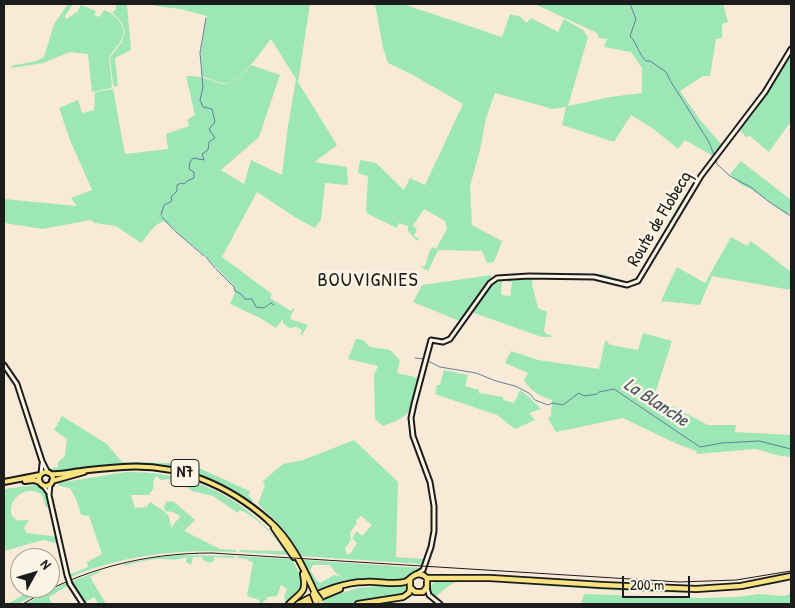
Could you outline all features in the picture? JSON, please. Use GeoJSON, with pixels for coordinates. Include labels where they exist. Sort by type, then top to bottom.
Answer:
{"type":"FeatureCollection","features":[{"type":"Feature","properties":{"kind":"highway","name":"N7"},"geometry":{"type":"LineString","coordinates":[[269,521],[291,553],[319,603]]}},
{"type":"Feature","properties":{"kind":"highway"},"geometry":{"type":"LineString","coordinates":[[269,521],[289,544],[314,594]]}},
{"type":"Feature","properties":{"kind":"highway"},"geometry":{"type":"LineString","coordinates":[[289,604],[304,590],[303,574]]}},
{"type":"Feature","properties":{"kind":"highway"},"geometry":{"type":"LineString","coordinates":[[298,604],[330,589],[348,584],[400,582],[418,574],[426,577],[490,578],[696,589],[741,586],[791,576]]}},
{"type":"Feature","properties":{"kind":"highway"},"geometry":{"type":"LineString","coordinates":[[426,577],[426,589]]}},
{"type":"Feature","properties":{"kind":"highway"},"geometry":{"type":"LineString","coordinates":[[369,604],[404,598],[426,589],[435,581],[445,578]]}},
{"type":"Feature","properties":{"kind":"highway"},"geometry":{"type":"LineString","coordinates":[[358,604],[403,597],[409,593],[410,579]]}},
{"type":"Feature","properties":{"kind":"highway"},"geometry":{"type":"LineString","coordinates":[[304,604],[352,586],[375,583],[404,585],[415,592]]}},
{"type":"Feature","properties":{"kind":"main road","name":"N7"},"geometry":{"type":"LineString","coordinates":[[51,483],[88,470],[123,466],[164,468],[186,473],[210,482],[248,503],[269,521]]}},
{"type":"Feature","properties":{"kind":"main road"},"geometry":{"type":"LineString","coordinates":[[4,482],[41,475],[88,470]]}},
{"type":"Feature","properties":{"kind":"main road"},"geometry":{"type":"LineString","coordinates":[[10,481],[34,480],[42,484],[51,483],[49,474]]}},
{"type":"Feature","properties":{"kind":"main road"},"geometry":{"type":"LineString","coordinates":[[41,475],[42,484]]}},
{"type":"Feature","properties":{"kind":"street","name":"Route de Flobecq"},"geometry":{"type":"LineString","coordinates":[[423,570],[433,538],[434,499],[429,477],[413,436],[411,418],[431,340],[443,342],[450,339],[490,283],[497,278],[584,276],[604,278],[627,285],[638,282],[701,176],[765,92],[791,49]]}},
{"type":"Feature","properties":{"kind":"street"},"geometry":{"type":"LineString","coordinates":[[4,365],[17,384],[42,461],[49,474]]}},
{"type":"Feature","properties":{"kind":"street"},"geometry":{"type":"LineString","coordinates":[[41,475],[42,461]]}},
{"type":"Feature","properties":{"kind":"street"},"geometry":{"type":"LineString","coordinates":[[49,495],[51,483]]}},
{"type":"Feature","properties":{"kind":"street"},"geometry":{"type":"LineString","coordinates":[[42,484],[49,495],[70,584],[83,604]]}},
{"type":"Feature","properties":{"kind":"street"},"geometry":{"type":"LineString","coordinates":[[418,574],[423,570],[426,577]]}},
{"type":"Feature","properties":{"kind":"street"},"geometry":{"type":"LineString","coordinates":[[426,589],[440,604]]}},
{"type":"Feature","properties":{"kind":"green space"},"geometry":{"type":"Polygon","coordinates":[[[68,4],[73,4],[65,16],[66,19],[77,12],[81,5],[94,10],[96,12],[94,15],[99,17],[104,10],[109,12],[117,18],[123,27],[123,37],[109,57],[111,88],[92,92],[88,54],[70,52],[43,63],[12,68],[11,66],[36,61],[44,57],[54,24],[68,4]]]}},
{"type":"Feature","properties":{"kind":"green space"},"geometry":{"type":"Polygon","coordinates":[[[116,4],[127,4],[131,50],[115,58],[118,86],[115,87],[113,85],[110,57],[122,42],[125,32],[122,23],[112,12],[115,11],[116,4]]]}},
{"type":"Feature","properties":{"kind":"green space"},"geometry":{"type":"Polygon","coordinates":[[[151,4],[310,4],[298,82],[337,145],[315,162],[347,167],[348,184],[325,183],[321,220],[315,228],[257,192],[222,257],[272,294],[270,298],[291,311],[295,307],[290,319],[308,325],[302,335],[300,334],[302,330],[297,327],[289,328],[283,323],[283,319],[276,328],[230,304],[235,292],[234,286],[206,257],[164,221],[156,225],[141,243],[116,226],[95,223],[90,220],[43,229],[4,223],[4,199],[77,206],[71,198],[92,190],[70,140],[59,108],[78,100],[82,113],[94,110],[95,92],[113,89],[125,154],[168,149],[166,134],[189,126],[187,120],[195,115],[186,76],[226,84],[233,81],[228,83],[218,82],[202,76],[201,50],[207,16],[180,9],[151,4]],[[271,39],[240,75],[251,65],[280,75],[259,137],[221,170],[244,184],[251,160],[282,175],[296,79],[271,39]]]}},
{"type":"Feature","properties":{"kind":"green space"},"geometry":{"type":"Polygon","coordinates":[[[375,4],[403,4],[502,37],[510,14],[521,17],[526,23],[531,18],[558,32],[564,19],[583,30],[588,37],[568,106],[610,97],[642,93],[642,68],[631,52],[604,47],[607,39],[599,38],[597,33],[535,4],[723,4],[728,22],[722,24],[722,38],[716,39],[710,76],[703,76],[680,91],[700,120],[722,145],[713,156],[685,140],[678,149],[655,130],[631,115],[614,142],[562,125],[566,107],[553,109],[495,93],[486,118],[470,186],[472,225],[502,241],[494,262],[487,263],[482,251],[438,250],[428,271],[421,267],[425,266],[430,250],[433,247],[436,249],[447,229],[445,221],[424,209],[413,226],[417,229],[414,236],[419,239],[417,241],[408,231],[408,226],[399,223],[397,228],[368,214],[366,211],[368,176],[358,173],[360,160],[376,163],[404,190],[410,178],[425,185],[463,104],[388,63],[383,48],[375,4]]]}},
{"type":"Feature","properties":{"kind":"green space"},"geometry":{"type":"Polygon","coordinates":[[[791,49],[791,121],[769,152],[750,136],[746,137],[738,128],[771,87],[791,49]]]}},
{"type":"Feature","properties":{"kind":"green space"},"geometry":{"type":"Polygon","coordinates":[[[741,161],[791,200],[791,209],[787,215],[751,189],[740,184],[730,174],[741,161]]]}},
{"type":"Feature","properties":{"kind":"green space"},"geometry":{"type":"Polygon","coordinates":[[[685,195],[688,196],[639,279],[634,282],[621,283],[601,276],[575,275],[602,274],[628,282],[635,281],[641,275],[685,195]]]}},
{"type":"Feature","properties":{"kind":"green space"},"geometry":{"type":"Polygon","coordinates":[[[731,237],[747,246],[751,241],[791,272],[791,290],[712,276],[700,305],[661,301],[677,267],[705,283],[731,237]]]}},
{"type":"Feature","properties":{"kind":"green space"},"geometry":{"type":"Polygon","coordinates":[[[491,275],[491,279],[462,322],[413,302],[422,285],[491,275]]]}},
{"type":"Feature","properties":{"kind":"green space"},"geometry":{"type":"Polygon","coordinates":[[[533,277],[532,284],[538,308],[547,312],[544,331],[546,334],[551,335],[551,337],[542,337],[471,312],[494,280],[502,278],[501,295],[510,296],[512,282],[508,282],[508,279],[533,277]]]}},
{"type":"Feature","properties":{"kind":"green space"},"geometry":{"type":"Polygon","coordinates":[[[643,333],[672,341],[654,397],[708,425],[736,425],[735,432],[791,435],[791,457],[756,449],[696,454],[697,451],[677,444],[623,418],[556,432],[548,418],[551,416],[552,400],[536,393],[524,381],[528,373],[505,363],[511,351],[538,360],[599,369],[605,341],[610,345],[638,350],[643,333]]]}},
{"type":"Feature","properties":{"kind":"green space"},"geometry":{"type":"Polygon","coordinates":[[[356,339],[363,340],[370,347],[390,350],[400,360],[397,373],[419,378],[410,410],[401,418],[383,426],[375,419],[374,375],[378,366],[348,359],[356,339]]]}},
{"type":"Feature","properties":{"kind":"green space"},"geometry":{"type":"Polygon","coordinates":[[[444,370],[468,375],[465,386],[479,390],[479,393],[503,397],[503,400],[514,403],[520,390],[541,409],[529,413],[535,420],[515,429],[497,415],[435,394],[437,385],[440,385],[444,370]]]}},
{"type":"Feature","properties":{"kind":"green space"},"geometry":{"type":"Polygon","coordinates":[[[62,416],[107,444],[122,462],[167,463],[199,468],[251,492],[248,495],[253,500],[251,504],[222,486],[190,473],[156,466],[96,467],[54,473],[52,468],[58,467],[58,462],[65,456],[67,439],[54,430],[62,416]]]}},
{"type":"Feature","properties":{"kind":"green space"},"geometry":{"type":"Polygon","coordinates":[[[354,440],[398,482],[396,557],[423,559],[425,560],[423,564],[299,556],[280,530],[282,528],[258,504],[265,485],[263,481],[283,464],[303,460],[354,440]],[[361,516],[356,520],[357,523],[350,533],[351,540],[345,549],[347,554],[350,554],[357,543],[352,538],[357,531],[362,536],[372,525],[361,516]]]}},
{"type":"Feature","properties":{"kind":"green space"},"geometry":{"type":"Polygon","coordinates":[[[126,472],[151,473],[175,477],[197,483],[218,492],[257,518],[274,535],[289,555],[239,552],[240,550],[284,551],[252,516],[239,510],[238,513],[213,496],[192,491],[177,481],[161,480],[156,476],[153,482],[154,488],[149,495],[131,495],[135,508],[147,507],[151,502],[168,515],[172,528],[180,516],[173,512],[165,511],[164,507],[166,502],[173,501],[195,520],[184,531],[220,549],[237,550],[235,552],[213,551],[151,555],[111,563],[70,577],[69,575],[88,567],[87,562],[102,554],[89,516],[81,515],[77,501],[70,488],[59,486],[58,483],[126,472]]]}},
{"type":"Feature","properties":{"kind":"green space"},"geometry":{"type":"Polygon","coordinates":[[[36,485],[43,488],[48,497],[50,508],[46,507],[42,495],[34,491],[27,491],[15,498],[11,510],[12,516],[17,520],[29,520],[24,528],[27,533],[59,537],[60,544],[43,540],[4,551],[4,489],[36,485]]]}},
{"type":"Feature","properties":{"kind":"green space"},"geometry":{"type":"Polygon","coordinates":[[[181,555],[235,556],[234,558],[214,557],[214,561],[210,563],[203,560],[202,557],[193,557],[191,565],[186,562],[187,557],[176,560],[154,559],[124,566],[124,564],[158,557],[181,555]]]}},
{"type":"Feature","properties":{"kind":"green space"},"geometry":{"type":"Polygon","coordinates":[[[238,556],[292,559],[302,578],[302,590],[286,604],[284,597],[287,589],[281,585],[277,596],[267,597],[263,604],[259,604],[259,600],[247,596],[253,562],[237,558],[238,556]]]}},
{"type":"Feature","properties":{"kind":"green space"},"geometry":{"type":"Polygon","coordinates":[[[302,560],[422,568],[402,580],[348,581],[335,572],[330,565],[313,565],[310,570],[320,583],[334,575],[346,580],[319,591],[302,560]]]}},
{"type":"Feature","properties":{"kind":"green space"},"geometry":{"type":"Polygon","coordinates":[[[105,569],[90,577],[106,604],[99,604],[94,597],[83,604],[76,595],[72,581],[105,569]]]}},
{"type":"Feature","properties":{"kind":"green space"},"geometry":{"type":"Polygon","coordinates":[[[791,578],[791,580],[761,586],[701,592],[640,592],[478,580],[514,581],[666,591],[729,588],[791,578]]]}},
{"type":"Feature","properties":{"kind":"green space"},"geometry":{"type":"Polygon","coordinates":[[[478,580],[454,583],[435,597],[429,590],[433,583],[438,581],[478,580]]]}},
{"type":"Feature","properties":{"kind":"green space"},"geometry":{"type":"Polygon","coordinates":[[[67,582],[69,585],[60,590],[60,586],[67,582]]]}},
{"type":"Feature","properties":{"kind":"green space"},"geometry":{"type":"Polygon","coordinates":[[[405,586],[408,591],[402,595],[346,604],[326,604],[321,600],[357,588],[405,586]]]}},
{"type":"Feature","properties":{"kind":"green space"},"geometry":{"type":"Polygon","coordinates":[[[584,594],[702,598],[759,594],[783,596],[791,594],[791,604],[581,604],[584,594]]]}},
{"type":"Feature","properties":{"kind":"green space"},"geometry":{"type":"Polygon","coordinates":[[[18,598],[28,598],[18,604],[8,604],[18,598]]]}},
{"type":"Feature","properties":{"kind":"green space"},"geometry":{"type":"Polygon","coordinates":[[[36,598],[49,598],[52,604],[25,604],[36,598]]]}},
{"type":"Feature","properties":{"kind":"waterway"},"geometry":{"type":"LineString","coordinates":[[630,4],[636,19],[630,36],[646,61],[650,61],[666,72],[709,142],[714,155]]}},
{"type":"Feature","properties":{"kind":"waterway"},"geometry":{"type":"LineString","coordinates":[[161,215],[164,205],[172,201],[171,197],[177,191],[177,185],[184,184],[194,178],[194,172],[189,169],[190,162],[193,158],[204,160],[202,154],[208,150],[209,142],[215,138],[209,129],[215,122],[212,109],[203,107],[200,100],[203,87],[200,53],[206,18]]}},
{"type":"Feature","properties":{"kind":"waterway"},"geometry":{"type":"LineString","coordinates":[[716,160],[717,164],[730,176],[752,188],[791,216]]}},
{"type":"Feature","properties":{"kind":"waterway"},"geometry":{"type":"LineString","coordinates":[[162,217],[174,230]]}},
{"type":"Feature","properties":{"kind":"waterway"},"geometry":{"type":"LineString","coordinates":[[175,231],[204,256]]}},
{"type":"Feature","properties":{"kind":"waterway"},"geometry":{"type":"LineString","coordinates":[[206,257],[215,268]]}},
{"type":"Feature","properties":{"kind":"waterway"},"geometry":{"type":"LineString","coordinates":[[216,269],[234,287],[235,291],[245,299],[252,299],[256,307],[264,308],[271,303],[274,305]]}},
{"type":"Feature","properties":{"kind":"waterway","name":"La Blanche"},"geometry":{"type":"LineString","coordinates":[[415,358],[424,359]]}},
{"type":"Feature","properties":{"kind":"waterway","name":"La Blanche"},"geometry":{"type":"LineString","coordinates":[[428,361],[440,367],[476,373],[515,386],[529,393],[535,400],[548,405],[552,403],[563,405],[579,393],[584,396],[614,389],[700,447],[722,443],[759,441],[791,449]]}},
{"type":"Feature","properties":{"kind":"railway"},"geometry":{"type":"LineString","coordinates":[[23,604],[68,581],[91,572],[138,560],[187,554],[212,553],[679,582],[736,580],[791,571]]}},
{"type":"Feature","properties":{"kind":"district","name":"BOUVIGNIES"},"geometry":{"type":"Point","coordinates":[368,281]}}]}
